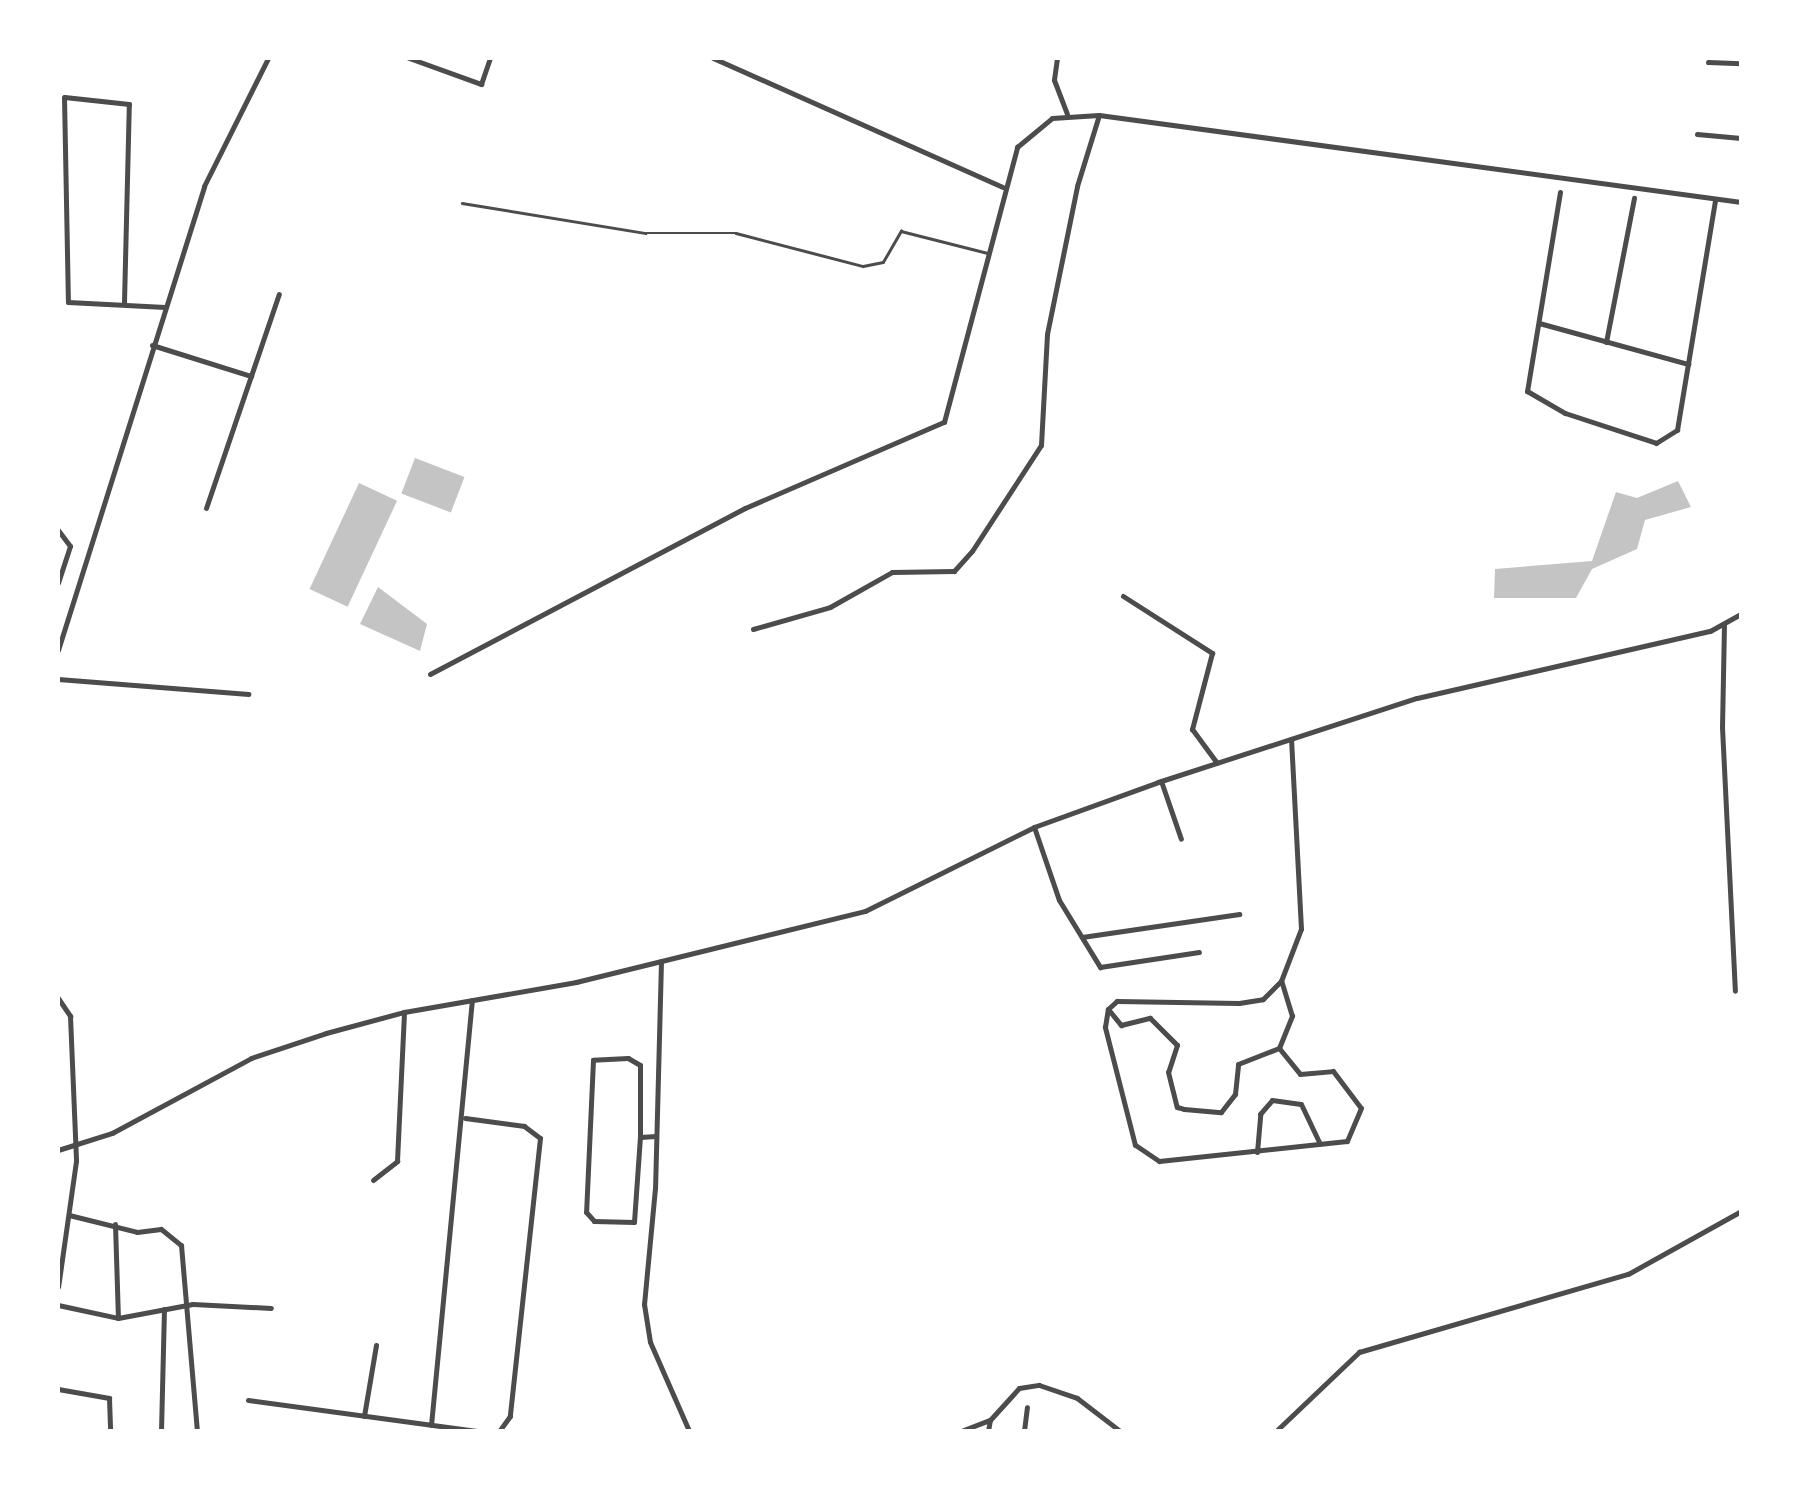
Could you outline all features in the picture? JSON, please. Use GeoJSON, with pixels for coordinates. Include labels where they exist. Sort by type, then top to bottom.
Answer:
{"type":"FeatureCollection","features":[{"type":"Feature","properties":{"kind":"street"},"geometry":{"type":"LineString","coordinates":[[58,650],[152,345],[217,154],[268,58]]}},
{"type":"Feature","properties":{"kind":"street"},"geometry":{"type":"LineString","coordinates":[[408,58],[481,84],[490,58]]}},
{"type":"Feature","properties":{"kind":"street"},"geometry":{"type":"LineString","coordinates":[[713,58],[1003,187]]}},
{"type":"Feature","properties":{"kind":"street"},"geometry":{"type":"LineString","coordinates":[[1058,58],[1054,80],[1067,114]]}},
{"type":"Feature","properties":{"kind":"street"},"geometry":{"type":"LineString","coordinates":[[1708,62],[1741,63]]}},
{"type":"Feature","properties":{"kind":"street"},"geometry":{"type":"LineString","coordinates":[[124,302],[129,104],[64,97],[68,302],[124,302],[165,307]]}},
{"type":"Feature","properties":{"kind":"street"},"geometry":{"type":"LineString","coordinates":[[430,674],[756,503],[944,422],[1003,187],[1017,147],[1034,128],[1067,114],[1099,115],[1502,166],[1741,202]]}},
{"type":"Feature","properties":{"kind":"street"},"geometry":{"type":"LineString","coordinates":[[753,629],[830,607],[892,572],[954,571],[972,551],[1041,445],[1047,334],[1077,186],[1099,115]]}},
{"type":"Feature","properties":{"kind":"street"},"geometry":{"type":"LineString","coordinates":[[1697,134],[1741,138]]}},
{"type":"Feature","properties":{"kind":"street"},"geometry":{"type":"LineString","coordinates":[[1560,192],[1528,391],[1565,413],[1656,443],[1677,430],[1715,200]]}},
{"type":"Feature","properties":{"kind":"street"},"geometry":{"type":"LineString","coordinates":[[1606,342],[1634,198]]}},
{"type":"Feature","properties":{"kind":"street"},"geometry":{"type":"LineString","coordinates":[[206,508],[279,294]]}},
{"type":"Feature","properties":{"kind":"street"},"geometry":{"type":"LineString","coordinates":[[1539,323],[1688,364]]}},
{"type":"Feature","properties":{"kind":"street"},"geometry":{"type":"LineString","coordinates":[[152,345],[251,376]]}},
{"type":"Feature","properties":{"kind":"street"},"geometry":{"type":"LineString","coordinates":[[58,530],[70,546],[58,583]]}},
{"type":"Feature","properties":{"kind":"street"},"geometry":{"type":"LineString","coordinates":[[1123,596],[1212,653],[1192,729],[1217,763]]}},
{"type":"Feature","properties":{"kind":"street"},"geometry":{"type":"LineString","coordinates":[[58,1150],[112,1133],[251,1058],[404,1012],[661,961],[865,911],[1034,827],[1161,781],[1417,698],[1724,624],[1741,614]]}},
{"type":"Feature","properties":{"kind":"street"},"geometry":{"type":"LineString","coordinates":[[1724,624],[1735,991]]}},
{"type":"Feature","properties":{"kind":"street"},"geometry":{"type":"LineString","coordinates":[[58,679],[248,694]]}},
{"type":"Feature","properties":{"kind":"street"},"geometry":{"type":"LineString","coordinates":[[1108,1009],[1137,997],[1263,999],[1281,981],[1301,929],[1291,739]]}},
{"type":"Feature","properties":{"kind":"street"},"geometry":{"type":"LineString","coordinates":[[1161,781],[1181,839]]}},
{"type":"Feature","properties":{"kind":"street"},"geometry":{"type":"LineString","coordinates":[[1034,827],[1059,900],[1100,967],[1199,952]]}},
{"type":"Feature","properties":{"kind":"street"},"geometry":{"type":"LineString","coordinates":[[1082,937],[1239,914]]}},
{"type":"Feature","properties":{"kind":"street"},"geometry":{"type":"LineString","coordinates":[[661,961],[656,1136],[644,1304],[650,1342],[689,1431]]}},
{"type":"Feature","properties":{"kind":"street"},"geometry":{"type":"LineString","coordinates":[[1279,1048],[1292,1016],[1281,981]]}},
{"type":"Feature","properties":{"kind":"street"},"geometry":{"type":"LineString","coordinates":[[58,998],[70,1016],[74,1146],[69,1215],[58,1287]]}},
{"type":"Feature","properties":{"kind":"street"},"geometry":{"type":"LineString","coordinates":[[431,1425],[465,1118],[472,1000]]}},
{"type":"Feature","properties":{"kind":"street"},"geometry":{"type":"LineString","coordinates":[[1108,1009],[1121,1025],[1150,1018],[1177,1045],[1168,1072],[1174,1099],[1193,1111],[1220,1112],[1236,1094],[1238,1064],[1279,1048],[1287,1051],[1292,1068],[1309,1077],[1333,1071],[1359,1102],[1347,1141],[1159,1161],[1135,1145],[1105,1027],[1108,1009]]}},
{"type":"Feature","properties":{"kind":"street"},"geometry":{"type":"LineString","coordinates":[[373,1180],[397,1161],[404,1012]]}},
{"type":"Feature","properties":{"kind":"street"},"geometry":{"type":"LineString","coordinates":[[628,1058],[640,1065],[640,1137],[634,1222],[594,1221],[586,1212],[593,1060],[628,1058]]}},
{"type":"Feature","properties":{"kind":"street"},"geometry":{"type":"LineString","coordinates":[[1258,1152],[1261,1114],[1272,1100],[1301,1104],[1320,1144]]}},
{"type":"Feature","properties":{"kind":"street"},"geometry":{"type":"LineString","coordinates":[[465,1118],[524,1126],[540,1138],[510,1416],[499,1431]]}},
{"type":"Feature","properties":{"kind":"street"},"geometry":{"type":"LineString","coordinates":[[640,1137],[656,1136]]}},
{"type":"Feature","properties":{"kind":"street"},"geometry":{"type":"LineString","coordinates":[[1276,1431],[1359,1352],[1628,1274],[1741,1212]]}},
{"type":"Feature","properties":{"kind":"street"},"geometry":{"type":"LineString","coordinates":[[69,1215],[116,1224],[137,1232],[161,1229],[181,1245],[189,1305],[197,1431]]}},
{"type":"Feature","properties":{"kind":"street"},"geometry":{"type":"LineString","coordinates":[[116,1224],[118,1318]]}},
{"type":"Feature","properties":{"kind":"street"},"geometry":{"type":"LineString","coordinates":[[58,1305],[118,1318],[189,1305],[271,1308]]}},
{"type":"Feature","properties":{"kind":"street"},"geometry":{"type":"LineString","coordinates":[[161,1431],[164,1309]]}},
{"type":"Feature","properties":{"kind":"street"},"geometry":{"type":"LineString","coordinates":[[364,1416],[376,1345]]}},
{"type":"Feature","properties":{"kind":"street"},"geometry":{"type":"LineString","coordinates":[[988,1431],[990,1420],[1008,1396],[1039,1385],[1077,1398],[1120,1431]]}},
{"type":"Feature","properties":{"kind":"street"},"geometry":{"type":"LineString","coordinates":[[58,1389],[109,1398],[110,1431]]}},
{"type":"Feature","properties":{"kind":"street"},"geometry":{"type":"LineString","coordinates":[[248,1400],[477,1431]]}},
{"type":"Feature","properties":{"kind":"street"},"geometry":{"type":"LineString","coordinates":[[1024,1431],[1027,1407]]}},
{"type":"Feature","properties":{"kind":"street"},"geometry":{"type":"LineString","coordinates":[[961,1431],[990,1420]]}},
{"type":"Feature","properties":{"kind":"lane"},"geometry":{"type":"LineString","coordinates":[[462,203],[646,233],[736,233],[863,266],[883,262],[901,231],[988,253]]}},
{"type":"Feature","properties":{"kind":"building"},"geometry":{"type":"Polygon","coordinates":[[[415,458],[464,477],[451,512],[401,493],[415,458]]]}},
{"type":"Feature","properties":{"kind":"building"},"geometry":{"type":"Polygon","coordinates":[[[1678,481],[1691,507],[1645,520],[1637,549],[1592,569],[1576,598],[1494,598],[1495,569],[1592,561],[1616,492],[1637,498],[1678,481]]]}},
{"type":"Feature","properties":{"kind":"building"},"geometry":{"type":"Polygon","coordinates":[[[359,483],[397,501],[348,607],[310,589],[359,483]]]}},
{"type":"Feature","properties":{"kind":"building"},"geometry":{"type":"Polygon","coordinates":[[[378,587],[427,624],[420,651],[360,624],[378,587]]]}}]}
